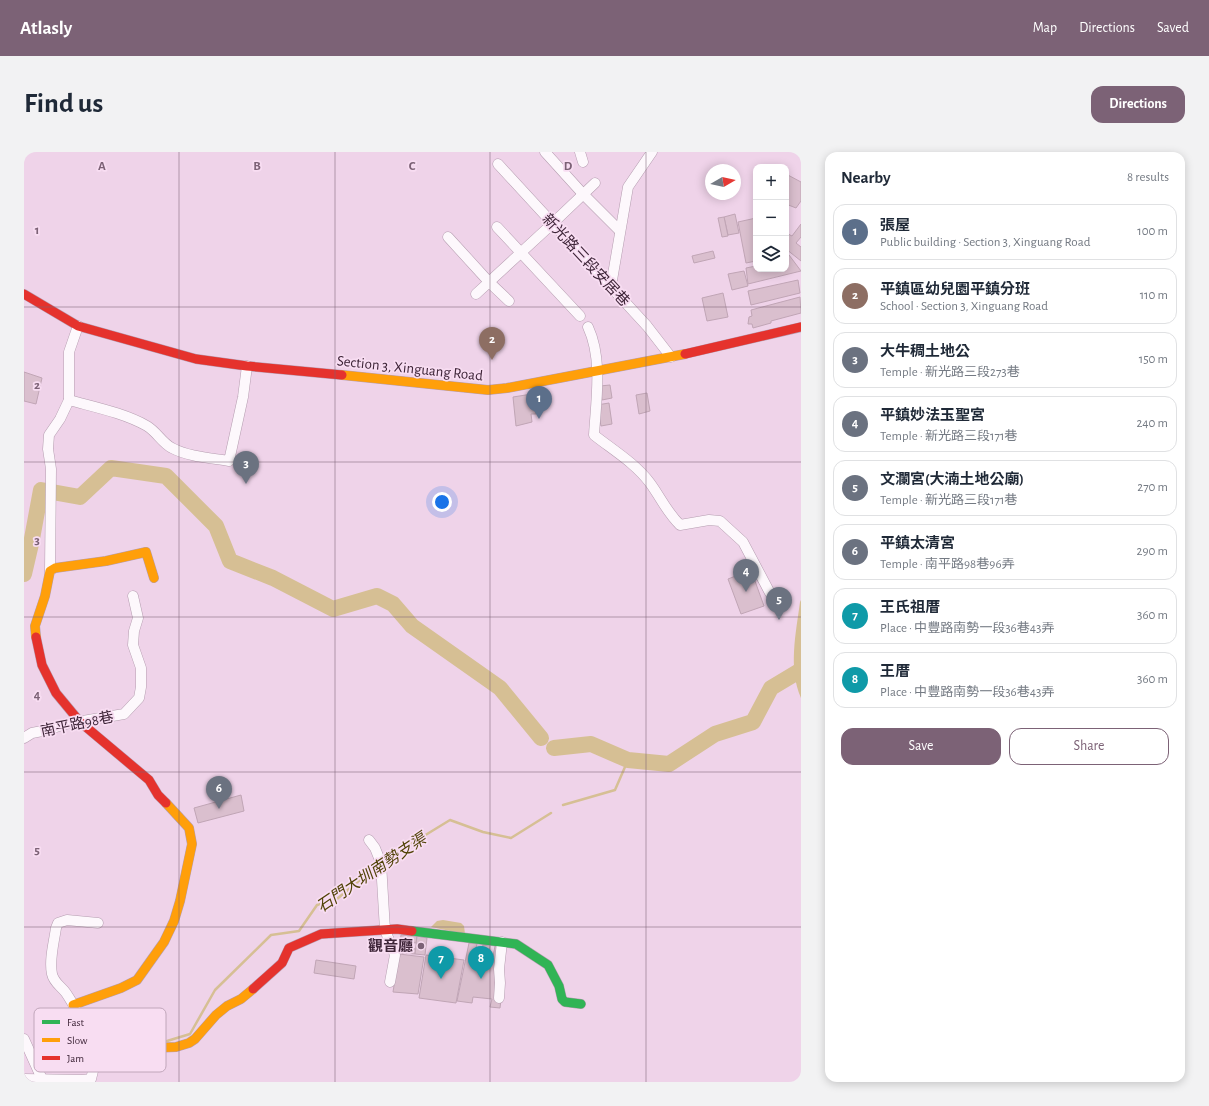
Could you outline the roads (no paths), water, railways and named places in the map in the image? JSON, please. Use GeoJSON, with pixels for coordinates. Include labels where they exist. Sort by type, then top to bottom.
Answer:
{"type":"FeatureCollection","features":[{"type":"Feature","properties":{"kind":"street"},"geometry":{"type":"LineString","coordinates":[[545,152],[583,194],[620,231]]}},
{"type":"Feature","properties":{"kind":"street"},"geometry":{"type":"LineString","coordinates":[[611,286],[628,187],[652,152]]}},
{"type":"Feature","properties":{"kind":"street","name":"新光路三段安居巷"},"geometry":{"type":"LineString","coordinates":[[498,164],[647,326],[671,357]]}},
{"type":"Feature","properties":{"kind":"street"},"geometry":{"type":"LineString","coordinates":[[476,294],[595,182]]}},
{"type":"Feature","properties":{"kind":"street"},"geometry":{"type":"LineString","coordinates":[[497,227],[580,316]]}},
{"type":"Feature","properties":{"kind":"street"},"geometry":{"type":"LineString","coordinates":[[448,237],[489,282],[509,301]]}},
{"type":"Feature","properties":{"kind":"street","name":"Section 3, Xinguang Road"},"geometry":{"type":"LineString","coordinates":[[24,294],[78,326],[196,360],[488,390],[507,388],[671,357],[801,327]]}},
{"type":"Feature","properties":{"kind":"street"},"geometry":{"type":"LineString","coordinates":[[73,1005],[121,988],[137,980],[164,942],[174,921],[180,901],[192,844],[190,828],[158,795],[149,780],[80,722],[56,693],[42,665],[36,641],[35,626],[45,596],[50,571],[51,469],[48,449],[49,435],[60,419],[69,400],[69,352],[78,326]]}},
{"type":"Feature","properties":{"kind":"street"},"geometry":{"type":"LineString","coordinates":[[588,327],[593,337],[598,371],[594,435],[639,471],[650,483],[670,515],[680,525],[709,520],[720,521],[743,542],[770,593]]}},
{"type":"Feature","properties":{"kind":"street"},"geometry":{"type":"LineString","coordinates":[[69,400],[113,412],[147,427],[164,443],[172,448],[183,452],[229,461],[243,397],[247,366]]}},
{"type":"Feature","properties":{"kind":"street"},"geometry":{"type":"LineString","coordinates":[[50,571],[55,568],[106,561],[146,552],[154,578]]}},
{"type":"Feature","properties":{"kind":"street","name":"南平路98巷"},"geometry":{"type":"LineString","coordinates":[[24,738],[32,734],[65,724],[124,714],[133,706],[139,698],[141,687],[141,668],[133,645],[134,632],[138,618],[133,596]]}},
{"type":"Feature","properties":{"kind":"street"},"geometry":{"type":"LineString","coordinates":[[369,840],[379,859],[385,930],[395,955],[390,982]]}},
{"type":"Feature","properties":{"kind":"street"},"geometry":{"type":"LineString","coordinates":[[75,1008],[65,992],[55,983],[52,976],[51,967],[56,928],[58,922],[67,920],[98,924]]}},
{"type":"Feature","properties":{"kind":"street"},"geometry":{"type":"LineString","coordinates":[[166,1047],[176,1047],[189,1043],[195,1039],[216,1015],[227,1006],[241,999],[276,970],[282,963],[289,948],[321,934],[397,929],[516,944],[548,965],[559,986],[562,999],[565,1002],[580,1004]]}},
{"type":"Feature","properties":{"kind":"street"},"geometry":{"type":"LineString","coordinates":[[499,998],[499,968],[502,942]]}},
{"type":"Feature","properties":{"kind":"street"},"geometry":{"type":"LineString","coordinates":[[24,1039],[34,1061]]}},
{"type":"Feature","properties":{"kind":"street"},"geometry":{"type":"LineString","coordinates":[[39,1072],[42,1079]]}},
{"type":"Feature","properties":{"kind":"street"},"geometry":{"type":"LineString","coordinates":[[24,1079],[83,1080],[91,1079],[93,1072]]}},
{"type":"Feature","properties":{"kind":"waterway"},"geometry":{"type":"LineString","coordinates":[[24,574],[41,490],[80,497],[111,468],[166,476],[216,526],[230,561],[273,578],[333,609],[377,596],[393,604],[412,626],[500,688],[541,738]]}},
{"type":"Feature","properties":{"kind":"waterway"},"geometry":{"type":"LineString","coordinates":[[554,748],[591,744],[628,760],[669,764],[715,734],[753,722],[771,688],[801,670]]}},
{"type":"Feature","properties":{"kind":"waterway","name":"石門大圳南勢支渠"},"geometry":{"type":"LineString","coordinates":[[563,805],[615,790],[628,760]]}},
{"type":"Feature","properties":{"kind":"waterway","name":"石門大圳南勢支渠"},"geometry":{"type":"LineString","coordinates":[[383,861],[450,820],[483,832],[511,838],[551,813]]}},
{"type":"Feature","properties":{"kind":"waterway","name":"石門大圳南勢支渠"},"geometry":{"type":"LineString","coordinates":[[167,1041],[190,1034],[215,990],[271,935],[299,931],[317,905],[337,899],[379,864]]}},
{"type":"Feature","properties":{"kind":"place","name":"平鎮區幼兒園平鎮分班"},"geometry":{"type":"Point","coordinates":[492,360]}},
{"type":"Feature","properties":{"kind":"place","name":"張屋"},"geometry":{"type":"Point","coordinates":[539,419]}},
{"type":"Feature","properties":{"kind":"place","name":"大牛稠土地公"},"geometry":{"type":"Point","coordinates":[246,484]}},
{"type":"Feature","properties":{"kind":"place","name":"平鎮妙法玉聖宮"},"geometry":{"type":"Point","coordinates":[746,592]}},
{"type":"Feature","properties":{"kind":"place","name":"文瀾宮(大湳土地公廟)"},"geometry":{"type":"Point","coordinates":[779,620]}},
{"type":"Feature","properties":{"kind":"place","name":"平鎮太清宮"},"geometry":{"type":"Point","coordinates":[219,809]}},
{"type":"Feature","properties":{"kind":"place","name":"觀音廳"},"geometry":{"type":"Point","coordinates":[421,946]}},
{"type":"Feature","properties":{"kind":"place","name":"王氏祖厝"},"geometry":{"type":"Point","coordinates":[441,979]}},
{"type":"Feature","properties":{"kind":"place","name":"王厝"},"geometry":{"type":"Point","coordinates":[481,979]}}]}
